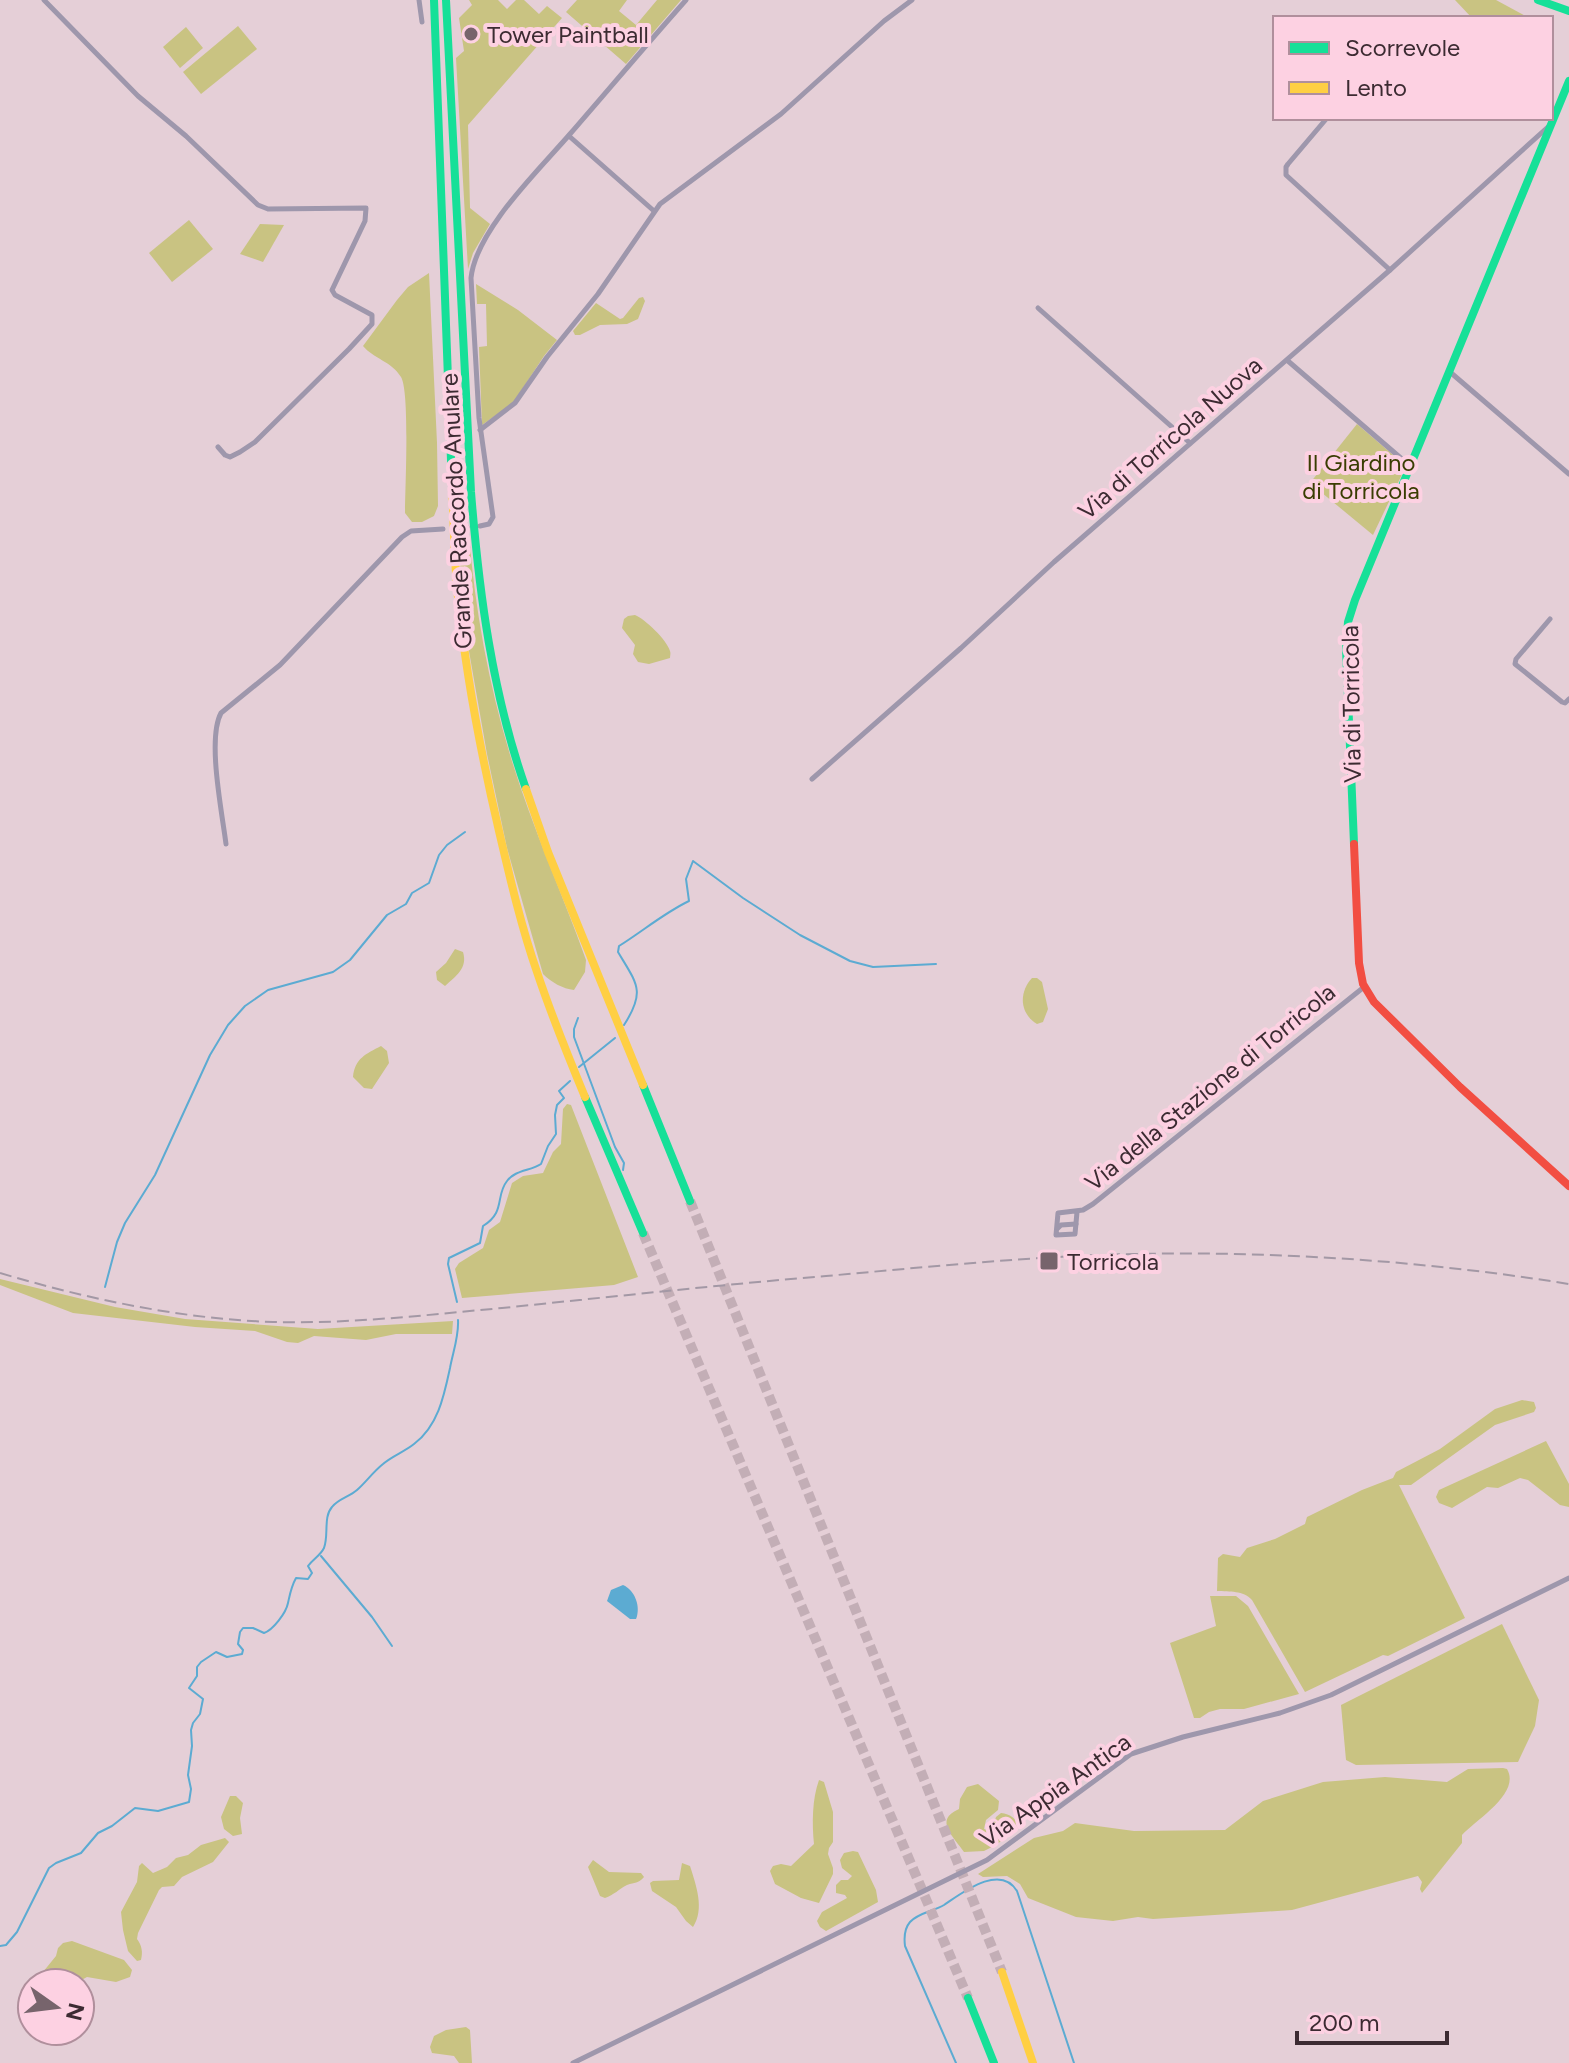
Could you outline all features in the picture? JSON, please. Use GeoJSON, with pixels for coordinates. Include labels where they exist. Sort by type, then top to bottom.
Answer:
{"type":"FeatureCollection","features":[{"type":"Feature","properties":{"kind":"main road","name":"Grande Raccordo Anulare"},"geometry":{"type":"LineString","coordinates":[[434,0],[455,561],[466,671],[510,879],[539,978],[643,1233]]}},
{"type":"Feature","properties":{"kind":"main road","name":"Grande Raccordo Anulare"},"geometry":{"type":"LineString","coordinates":[[446,0],[472,508],[490,652],[521,775],[548,852],[690,1201]]}},
{"type":"Feature","properties":{"kind":"main road"},"geometry":{"type":"LineString","coordinates":[[1538,0],[1569,11]]}},
{"type":"Feature","properties":{"kind":"main road","name":"Via di Torricola"},"geometry":{"type":"LineString","coordinates":[[1553,118],[1569,81]]}},
{"type":"Feature","properties":{"kind":"main road","name":"Via di Torricola"},"geometry":{"type":"LineString","coordinates":[[1364,987],[1359,963],[1347,626],[1552,120]]}},
{"type":"Feature","properties":{"kind":"main road"},"geometry":{"type":"LineString","coordinates":[[1364,987],[1385,1014],[1569,1186]]}},
{"type":"Feature","properties":{"kind":"main road"},"geometry":{"type":"LineString","coordinates":[[1002,1972],[1033,2063]]}},
{"type":"Feature","properties":{"kind":"main road"},"geometry":{"type":"LineString","coordinates":[[968,1998],[994,2063]]}},
{"type":"Feature","properties":{"kind":"street"},"geometry":{"type":"LineString","coordinates":[[44,0],[138,96],[186,136],[258,205],[268,209],[366,208],[365,221],[332,290],[335,295],[372,315],[372,324],[255,442],[230,457],[218,447]]}},
{"type":"Feature","properties":{"kind":"street"},"geometry":{"type":"LineString","coordinates":[[419,0],[422,22]]}},
{"type":"Feature","properties":{"kind":"street"},"geometry":{"type":"LineString","coordinates":[[480,526],[491,523],[493,514],[480,430],[471,295],[474,260],[510,205],[686,0]]}},
{"type":"Feature","properties":{"kind":"street"},"geometry":{"type":"LineString","coordinates":[[480,430],[515,403],[547,357],[598,294],[654,211],[781,114],[884,21],[912,0]]}},
{"type":"Feature","properties":{"kind":"street"},"geometry":{"type":"LineString","coordinates":[[1325,120],[1288,164],[1286,175],[1390,270]]}},
{"type":"Feature","properties":{"kind":"street","name":"Via di Torricola Nuova"},"geometry":{"type":"LineString","coordinates":[[812,779],[1190,443],[1288,361],[1550,125]]}},
{"type":"Feature","properties":{"kind":"street"},"geometry":{"type":"LineString","coordinates":[[569,136],[654,211]]}},
{"type":"Feature","properties":{"kind":"street"},"geometry":{"type":"LineString","coordinates":[[1038,308],[1190,443]]}},
{"type":"Feature","properties":{"kind":"street"},"geometry":{"type":"LineString","coordinates":[[1288,361],[1410,466]]}},
{"type":"Feature","properties":{"kind":"street"},"geometry":{"type":"LineString","coordinates":[[1449,371],[1569,474]]}},
{"type":"Feature","properties":{"kind":"street"},"geometry":{"type":"LineString","coordinates":[[456,528],[467,527]]}},
{"type":"Feature","properties":{"kind":"street"},"geometry":{"type":"LineString","coordinates":[[226,844],[215,744],[216,721],[221,713],[280,665],[402,537],[411,531],[443,529]]}},
{"type":"Feature","properties":{"kind":"street"},"geometry":{"type":"LineString","coordinates":[[1550,619],[1515,663],[1562,702],[1569,699]]}},
{"type":"Feature","properties":{"kind":"street","name":"Via della Stazione di Torricola"},"geometry":{"type":"LineString","coordinates":[[1057,1228],[1058,1213],[1077,1212],[1092,1205],[1364,987]]}},
{"type":"Feature","properties":{"kind":"street"},"geometry":{"type":"LineString","coordinates":[[1076,1224],[1061,1225],[1056,1235],[1075,1234],[1076,1224],[1077,1212]]}},
{"type":"Feature","properties":{"kind":"street","name":"Via Appia Antica"},"geometry":{"type":"LineString","coordinates":[[573,2063],[987,1860],[1131,1754],[1183,1737],[1280,1713],[1331,1695],[1569,1578]]}},
{"type":"Feature","properties":{"kind":"green space"},"geometry":{"type":"Polygon","coordinates":[[[469,0],[498,0],[507,9],[516,0],[524,0],[539,14],[547,6],[562,18],[468,125],[470,208],[490,224],[473,253],[468,269],[456,58],[464,51],[459,18],[472,5],[469,0]]]}},
{"type":"Feature","properties":{"kind":"green space"},"geometry":{"type":"Polygon","coordinates":[[[577,0],[627,0],[619,11],[636,25],[657,0],[681,0],[626,64],[566,12],[577,0]]]}},
{"type":"Feature","properties":{"kind":"green space"},"geometry":{"type":"Polygon","coordinates":[[[1455,0],[1496,0],[1525,16],[1470,16],[1455,0]]]}},
{"type":"Feature","properties":{"kind":"green space"},"geometry":{"type":"Polygon","coordinates":[[[238,26],[257,49],[201,94],[183,72],[238,26]]]}},
{"type":"Feature","properties":{"kind":"green space"},"geometry":{"type":"Polygon","coordinates":[[[186,27],[203,48],[180,68],[163,47],[186,27]]]}},
{"type":"Feature","properties":{"kind":"green space"},"geometry":{"type":"Polygon","coordinates":[[[189,220],[213,249],[172,282],[149,253],[189,220]]]}},
{"type":"Feature","properties":{"kind":"green space"},"geometry":{"type":"Polygon","coordinates":[[[260,224],[284,225],[263,262],[240,254],[260,224]]]}},
{"type":"Feature","properties":{"kind":"green space"},"geometry":{"type":"Polygon","coordinates":[[[429,273],[438,506],[434,516],[422,522],[412,522],[405,513],[404,386],[397,372],[363,346],[408,287],[429,273]]]}},
{"type":"Feature","properties":{"kind":"green space"},"geometry":{"type":"Polygon","coordinates":[[[476,284],[518,310],[557,340],[513,403],[482,425],[479,347],[487,346],[486,304],[477,304],[476,284]]]}},
{"type":"Feature","properties":{"kind":"green space"},"geometry":{"type":"Polygon","coordinates":[[[643,297],[645,301],[638,319],[627,324],[600,325],[575,335],[573,331],[596,303],[620,319],[643,297]]]}},
{"type":"Feature","properties":{"kind":"green space","name":"Il Giardino di Torricola"},"geometry":{"type":"Polygon","coordinates":[[[1357,424],[1406,466],[1373,535],[1310,483],[1357,424]]]}},
{"type":"Feature","properties":{"kind":"green space"},"geometry":{"type":"Polygon","coordinates":[[[469,535],[484,648],[503,731],[528,809],[586,960],[585,972],[574,990],[557,985],[543,974],[507,848],[466,634],[458,536],[469,535]]]}},
{"type":"Feature","properties":{"kind":"green space"},"geometry":{"type":"Polygon","coordinates":[[[635,615],[660,636],[668,646],[670,658],[649,664],[638,662],[633,654],[635,645],[622,628],[624,619],[635,615]]]}},
{"type":"Feature","properties":{"kind":"green space"},"geometry":{"type":"Polygon","coordinates":[[[455,949],[463,952],[464,963],[445,986],[437,980],[436,972],[455,949]]]}},
{"type":"Feature","properties":{"kind":"green space"},"geometry":{"type":"Polygon","coordinates":[[[1032,978],[1042,982],[1048,1009],[1043,1022],[1037,1024],[1027,1014],[1023,1002],[1032,978]]]}},
{"type":"Feature","properties":{"kind":"green space"},"geometry":{"type":"Polygon","coordinates":[[[381,1046],[387,1051],[389,1063],[372,1089],[364,1088],[353,1077],[356,1065],[366,1054],[381,1046]]]}},
{"type":"Feature","properties":{"kind":"green space"},"geometry":{"type":"Polygon","coordinates":[[[567,1104],[571,1105],[638,1277],[614,1285],[462,1298],[455,1269],[483,1248],[489,1230],[500,1222],[512,1183],[523,1176],[543,1173],[553,1152],[561,1144],[563,1109],[567,1104]]]}},
{"type":"Feature","properties":{"kind":"green space"},"geometry":{"type":"Polygon","coordinates":[[[0,1279],[115,1307],[185,1319],[318,1329],[453,1321],[452,1334],[396,1334],[366,1340],[314,1336],[298,1343],[287,1342],[255,1331],[73,1313],[0,1285],[0,1279]]]}},
{"type":"Feature","properties":{"kind":"green space"},"geometry":{"type":"Polygon","coordinates":[[[1522,1400],[1534,1402],[1534,1412],[1495,1425],[1411,1485],[1399,1485],[1465,1618],[1305,1692],[1252,1600],[1240,1593],[1217,1591],[1218,1558],[1223,1554],[1240,1557],[1247,1548],[1305,1524],[1307,1517],[1393,1478],[1396,1472],[1440,1449],[1495,1409],[1522,1400]]]}},
{"type":"Feature","properties":{"kind":"green space"},"geometry":{"type":"Polygon","coordinates":[[[1546,1441],[1569,1484],[1569,1507],[1560,1505],[1528,1480],[1520,1478],[1498,1488],[1487,1487],[1452,1508],[1439,1503],[1436,1497],[1439,1490],[1546,1441]]]}},
{"type":"Feature","properties":{"kind":"green space"},"geometry":{"type":"Polygon","coordinates":[[[1210,1596],[1236,1596],[1248,1606],[1299,1694],[1244,1709],[1220,1709],[1194,1718],[1170,1643],[1216,1626],[1210,1596]]]}},
{"type":"Feature","properties":{"kind":"green space"},"geometry":{"type":"Polygon","coordinates":[[[1502,1624],[1539,1700],[1535,1726],[1518,1762],[1356,1765],[1346,1760],[1341,1705],[1502,1624]]]}},
{"type":"Feature","properties":{"kind":"green space"},"geometry":{"type":"Polygon","coordinates":[[[1468,1769],[1507,1769],[1510,1778],[1503,1796],[1462,1835],[1462,1843],[1422,1893],[1422,1882],[1418,1876],[1292,1910],[1153,1919],[1138,1917],[1113,1921],[1076,1917],[1028,1898],[1020,1884],[1007,1876],[983,1877],[978,1874],[1034,1838],[1063,1831],[1075,1823],[1134,1831],[1225,1830],[1263,1801],[1323,1782],[1385,1777],[1447,1782],[1468,1769]]]}},
{"type":"Feature","properties":{"kind":"green space"},"geometry":{"type":"Polygon","coordinates":[[[819,1780],[824,1782],[833,1812],[833,1842],[828,1854],[833,1874],[819,1903],[801,1898],[775,1884],[770,1871],[773,1866],[781,1864],[791,1866],[814,1844],[813,1812],[819,1780]]]}},
{"type":"Feature","properties":{"kind":"green space"},"geometry":{"type":"Polygon","coordinates":[[[978,1784],[999,1801],[998,1810],[986,1820],[984,1829],[993,1827],[1001,1813],[1013,1818],[1018,1828],[984,1851],[964,1852],[948,1829],[947,1818],[959,1809],[960,1799],[967,1787],[978,1784]]]}},
{"type":"Feature","properties":{"kind":"green space"},"geometry":{"type":"Polygon","coordinates":[[[230,1796],[236,1796],[243,1803],[240,1818],[242,1834],[233,1836],[224,1829],[221,1817],[230,1796]]]}},
{"type":"Feature","properties":{"kind":"green space"},"geometry":{"type":"Polygon","coordinates":[[[225,1838],[229,1842],[213,1862],[182,1877],[174,1886],[159,1890],[138,1933],[142,1954],[141,1960],[137,1961],[128,1951],[121,1912],[137,1882],[139,1866],[142,1863],[153,1873],[201,1845],[225,1838]]]}},
{"type":"Feature","properties":{"kind":"green space"},"geometry":{"type":"Polygon","coordinates":[[[858,1852],[876,1890],[878,1902],[826,1931],[817,1921],[822,1912],[847,1898],[836,1893],[836,1885],[852,1876],[842,1868],[840,1860],[844,1853],[858,1852]]]}},
{"type":"Feature","properties":{"kind":"green space"},"geometry":{"type":"Polygon","coordinates":[[[593,1860],[609,1872],[641,1873],[644,1877],[605,1898],[600,1896],[588,1867],[593,1860]]]}},
{"type":"Feature","properties":{"kind":"green space"},"geometry":{"type":"Polygon","coordinates":[[[682,1863],[690,1866],[698,1897],[697,1920],[693,1927],[676,1907],[652,1891],[650,1883],[679,1880],[682,1863]]]}},
{"type":"Feature","properties":{"kind":"green space"},"geometry":{"type":"Polygon","coordinates":[[[72,1941],[124,1960],[132,1970],[130,1977],[116,1982],[96,1979],[96,1967],[47,1967],[63,1943],[72,1941]]]}},
{"type":"Feature","properties":{"kind":"green space"},"geometry":{"type":"Polygon","coordinates":[[[466,2027],[470,2030],[472,2063],[459,2063],[454,2056],[432,2053],[430,2047],[434,2036],[446,2030],[466,2027]]]}},
{"type":"Feature","properties":{"kind":"water"},"geometry":{"type":"Polygon","coordinates":[[[623,1585],[636,1599],[636,1619],[630,1619],[607,1601],[611,1590],[623,1585]]]}},
{"type":"Feature","properties":{"kind":"waterway"},"geometry":{"type":"LineString","coordinates":[[105,1287],[125,1223],[155,1175],[210,1055],[228,1025],[245,1006],[268,990],[333,972],[350,960],[387,915],[406,904],[412,893],[429,883],[439,855],[465,832]]}},
{"type":"Feature","properties":{"kind":"waterway"},"geometry":{"type":"LineString","coordinates":[[624,1025],[637,995],[634,980],[618,952],[619,946],[689,901],[686,879],[693,861],[800,935],[850,961],[873,967],[936,964]]}},
{"type":"Feature","properties":{"kind":"waterway"},"geometry":{"type":"LineString","coordinates":[[578,1018],[574,1037],[615,1147],[624,1163],[623,1170]]}},
{"type":"Feature","properties":{"kind":"waterway"},"geometry":{"type":"LineString","coordinates":[[579,1067],[615,1038]]}},
{"type":"Feature","properties":{"kind":"waterway"},"geometry":{"type":"LineString","coordinates":[[457,1302],[449,1258],[480,1243],[483,1226],[498,1210],[503,1187],[510,1177],[541,1164],[556,1134],[557,1105],[564,1098],[559,1091],[570,1081]]}},
{"type":"Feature","properties":{"kind":"waterway"},"geometry":{"type":"LineString","coordinates":[[0,1946],[6,1945],[17,1932],[49,1868],[81,1853],[98,1833],[135,1808],[158,1811],[189,1802],[191,1730],[200,1714],[203,1699],[189,1688],[197,1676],[197,1667],[216,1652],[227,1657],[242,1654],[243,1650],[238,1644],[243,1628],[264,1633],[275,1625],[287,1607],[296,1578],[308,1579],[312,1573],[308,1566],[324,1548],[332,1507],[357,1490],[387,1461],[414,1444],[429,1428],[439,1410],[445,1389],[458,1320]]}},
{"type":"Feature","properties":{"kind":"waterway"},"geometry":{"type":"LineString","coordinates":[[321,1556],[392,1646]]}},
{"type":"Feature","properties":{"kind":"waterway"},"geometry":{"type":"LineString","coordinates":[[956,2063],[905,1946],[906,1931],[913,1919],[991,1880],[1010,1883],[1017,1891],[1074,2063]]}},
{"type":"Feature","properties":{"kind":"tunnel"},"geometry":{"type":"LineString","coordinates":[[690,1201],[1002,1972]]}},
{"type":"Feature","properties":{"kind":"tunnel"},"geometry":{"type":"LineString","coordinates":[[643,1233],[968,1998]]}},
{"type":"Feature","properties":{"kind":"railway"},"geometry":{"type":"LineString","coordinates":[[0,1273],[101,1299],[169,1312],[273,1322],[416,1316],[980,1262],[1095,1255],[1188,1253],[1352,1259],[1461,1269],[1569,1284]]}},
{"type":"Feature","properties":{"kind":"traffic: fast"},"geometry":{"type":"LineString","coordinates":[[434,0],[452,487]]}},
{"type":"Feature","properties":{"kind":"traffic: fast"},"geometry":{"type":"LineString","coordinates":[[446,0],[474,530],[496,679],[526,789]]}},
{"type":"Feature","properties":{"kind":"traffic: fast"},"geometry":{"type":"LineString","coordinates":[[1538,0],[1569,11]]}},
{"type":"Feature","properties":{"kind":"traffic: fast"},"geometry":{"type":"LineString","coordinates":[[1553,120],[1569,81]]}},
{"type":"Feature","properties":{"kind":"traffic: fast"},"geometry":{"type":"LineString","coordinates":[[1354,844],[1346,649],[1348,622],[1553,120]]}},
{"type":"Feature","properties":{"kind":"traffic: fast"},"geometry":{"type":"LineString","coordinates":[[643,1085],[690,1201]]}},
{"type":"Feature","properties":{"kind":"traffic: fast"},"geometry":{"type":"LineString","coordinates":[[585,1097],[643,1233]]}},
{"type":"Feature","properties":{"kind":"traffic: fast"},"geometry":{"type":"LineString","coordinates":[[968,1998],[994,2063]]}},
{"type":"Feature","properties":{"kind":"traffic: slow"},"geometry":{"type":"LineString","coordinates":[[452,487],[461,627],[492,802],[531,955],[585,1097]]}},
{"type":"Feature","properties":{"kind":"traffic: slow"},"geometry":{"type":"LineString","coordinates":[[526,789],[548,852],[643,1085]]}},
{"type":"Feature","properties":{"kind":"traffic: slow"},"geometry":{"type":"LineString","coordinates":[[1002,1972],[1033,2063]]}},
{"type":"Feature","properties":{"kind":"traffic: jam"},"geometry":{"type":"LineString","coordinates":[[1354,844],[1359,963],[1363,984],[1374,1002],[1460,1087],[1569,1186]]}},
{"type":"Feature","properties":{"kind":"place","name":"Tower Paintball"},"geometry":{"type":"Point","coordinates":[471,34]}},
{"type":"Feature","properties":{"kind":"place","name":"Torricola"},"geometry":{"type":"Point","coordinates":[1049,1261]}}]}
